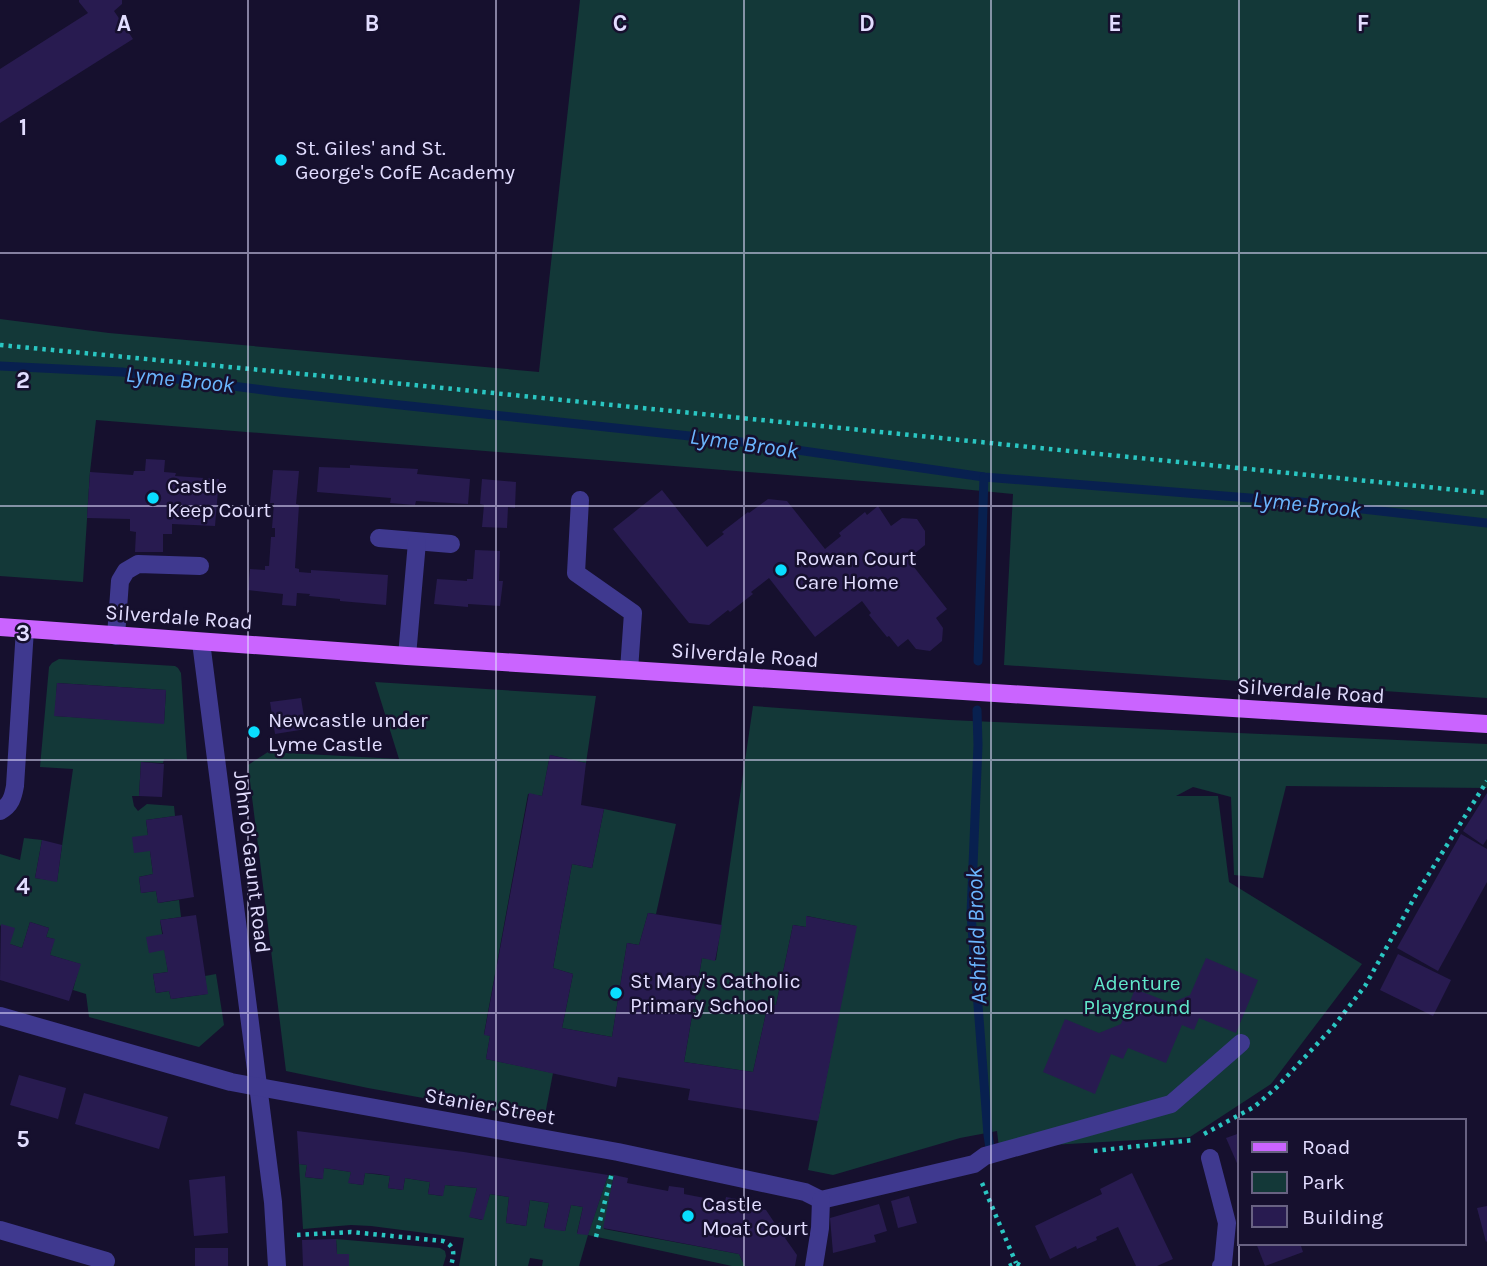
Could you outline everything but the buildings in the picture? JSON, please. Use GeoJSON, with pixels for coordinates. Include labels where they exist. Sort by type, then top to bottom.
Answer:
{"type":"FeatureCollection","features":[{"type":"Feature","properties":{"kind":"main road","name":"Silverdale Road"},"geometry":{"type":"LineString","coordinates":[[0,627],[407,656],[1487,724]]}},
{"type":"Feature","properties":{"kind":"street"},"geometry":{"type":"LineString","coordinates":[[580,500],[576,573],[633,613],[629,670]]}},
{"type":"Feature","properties":{"kind":"street"},"geometry":{"type":"LineString","coordinates":[[379,538],[451,544]]}},
{"type":"Feature","properties":{"kind":"street"},"geometry":{"type":"LineString","coordinates":[[407,656],[417,542]]}},
{"type":"Feature","properties":{"kind":"street"},"geometry":{"type":"LineString","coordinates":[[116,636],[120,580],[126,570],[138,565],[200,566]]}},
{"type":"Feature","properties":{"kind":"street"},"geometry":{"type":"LineString","coordinates":[[0,811],[12,799],[15,786],[24,629]]}},
{"type":"Feature","properties":{"kind":"street","name":"John O' Gaunt Road"},"geometry":{"type":"LineString","coordinates":[[201,642],[273,1202],[277,1266]]}},
{"type":"Feature","properties":{"kind":"street","name":"Stanier Street"},"geometry":{"type":"LineString","coordinates":[[0,1016],[231,1082],[618,1152],[804,1192],[821,1200]]}},
{"type":"Feature","properties":{"kind":"street"},"geometry":{"type":"LineString","coordinates":[[814,1266],[821,1200],[987,1157],[1171,1104],[1241,1043]]}},
{"type":"Feature","properties":{"kind":"street"},"geometry":{"type":"LineString","coordinates":[[1210,1158],[1227,1223],[1221,1266]]}},
{"type":"Feature","properties":{"kind":"street"},"geometry":{"type":"LineString","coordinates":[[0,1230],[106,1261]]}},
{"type":"Feature","properties":{"kind":"path"},"geometry":{"type":"LineString","coordinates":[[0,345],[1487,493]]}},
{"type":"Feature","properties":{"kind":"path"},"geometry":{"type":"LineString","coordinates":[[1083,1153],[1191,1141],[1254,1107],[1276,1088],[1333,1027],[1365,986],[1487,781]]}},
{"type":"Feature","properties":{"kind":"path"},"geometry":{"type":"LineString","coordinates":[[596,1237],[618,1152]]}},
{"type":"Feature","properties":{"kind":"path"},"geometry":{"type":"LineString","coordinates":[[987,1157],[1016,1263]]}},
{"type":"Feature","properties":{"kind":"path"},"geometry":{"type":"LineString","coordinates":[[275,1236],[351,1232],[443,1241],[453,1248],[451,1266]]}},
{"type":"Feature","properties":{"kind":"path"},"geometry":{"type":"LineString","coordinates":[[1009,1266],[1016,1263],[1023,1266]]}},
{"type":"Feature","properties":{"kind":"green space"},"geometry":{"type":"Polygon","coordinates":[[[580,0],[1487,0],[1487,698],[1004,665],[1013,494],[951,488],[96,420],[83,582],[0,576],[0,319],[109,333],[539,372],[580,0]]]}},
{"type":"Feature","properties":{"kind":"green space"},"geometry":{"type":"Polygon","coordinates":[[[59,659],[175,666],[181,673],[187,760],[141,762],[139,796],[132,796],[138,811],[147,804],[174,806],[175,816],[146,820],[153,874],[139,877],[141,893],[156,891],[158,903],[179,900],[181,917],[160,920],[168,972],[153,974],[156,993],[169,991],[171,999],[207,994],[205,976],[216,974],[224,1025],[199,1047],[89,1017],[86,994],[73,990],[80,964],[50,955],[54,939],[46,937],[49,928],[30,922],[22,948],[10,944],[0,926],[0,854],[20,860],[24,838],[42,840],[35,878],[57,881],[73,769],[40,767],[49,667],[59,659]],[[57,683],[55,716],[164,723],[166,690],[57,683]]]}},
{"type":"Feature","properties":{"kind":"green space"},"geometry":{"type":"Polygon","coordinates":[[[375,682],[596,696],[586,763],[550,755],[542,796],[528,794],[484,1034],[490,1036],[486,1059],[553,1073],[544,1120],[286,1071],[248,765],[268,752],[399,759],[375,682]]]}},
{"type":"Feature","properties":{"kind":"green space","name":"Adenture Playground"},"geometry":{"type":"Polygon","coordinates":[[[753,706],[949,720],[1487,744],[1487,788],[1286,786],[1263,878],[1234,875],[1231,797],[1193,787],[1176,796],[1218,796],[1229,882],[1362,964],[1271,1084],[1190,1137],[999,1148],[997,1131],[960,1138],[833,1175],[808,1170],[856,926],[807,916],[806,927],[793,925],[776,1005],[768,1004],[753,1072],[684,1062],[702,958],[716,960],[753,706]]]}},
{"type":"Feature","properties":{"kind":"green space"},"geometry":{"type":"Polygon","coordinates":[[[604,809],[676,824],[656,914],[648,913],[639,945],[627,943],[612,1037],[562,1028],[573,974],[553,968],[572,864],[592,868],[604,809]]]}},
{"type":"Feature","properties":{"kind":"green space"},"geometry":{"type":"Polygon","coordinates":[[[299,1164],[307,1165],[305,1177],[322,1179],[324,1168],[351,1172],[349,1183],[363,1185],[365,1173],[390,1176],[388,1188],[403,1190],[405,1178],[430,1182],[428,1194],[442,1196],[445,1185],[477,1188],[470,1217],[482,1220],[490,1194],[509,1197],[506,1223],[526,1226],[530,1200],[549,1203],[544,1227],[565,1231],[571,1205],[583,1207],[577,1233],[588,1234],[608,1175],[614,1175],[604,1229],[739,1254],[745,1266],[732,1266],[588,1235],[579,1266],[542,1266],[543,1260],[530,1258],[528,1266],[459,1266],[464,1238],[371,1226],[303,1229],[299,1164]]]}},
{"type":"Feature","properties":{"kind":"green space"},"geometry":{"type":"Polygon","coordinates":[[[336,1239],[440,1248],[445,1251],[446,1256],[443,1266],[349,1266],[349,1254],[337,1254],[336,1239]]]}},
{"type":"Feature","properties":{"kind":"waterway","name":"Lyme Brook"},"geometry":{"type":"LineString","coordinates":[[0,366],[122,372],[279,392],[727,440],[984,477],[1300,502],[1487,523]]}},
{"type":"Feature","properties":{"kind":"waterway","name":"Ashfield Brook"},"geometry":{"type":"LineString","coordinates":[[978,661],[984,477]]}},
{"type":"Feature","properties":{"kind":"waterway","name":"Ashfield Brook"},"geometry":{"type":"LineString","coordinates":[[977,710],[971,914],[991,1155]]}},
{"type":"Feature","properties":{"kind":"place","name":"St. Giles' and St. George's CofE Academy"},"geometry":{"type":"Point","coordinates":[281,160]}},
{"type":"Feature","properties":{"kind":"place","name":"Castle Keep Court"},"geometry":{"type":"Point","coordinates":[153,498]}},
{"type":"Feature","properties":{"kind":"place","name":"Rowan Court Care Home"},"geometry":{"type":"Point","coordinates":[781,570]}},
{"type":"Feature","properties":{"kind":"place","name":"Newcastle under Lyme Castle"},"geometry":{"type":"Point","coordinates":[254,732]}},
{"type":"Feature","properties":{"kind":"place","name":"St Mary's Catholic Primary School"},"geometry":{"type":"Point","coordinates":[616,993]}},
{"type":"Feature","properties":{"kind":"place","name":"Castle Moat Court"},"geometry":{"type":"Point","coordinates":[688,1216]}}]}
